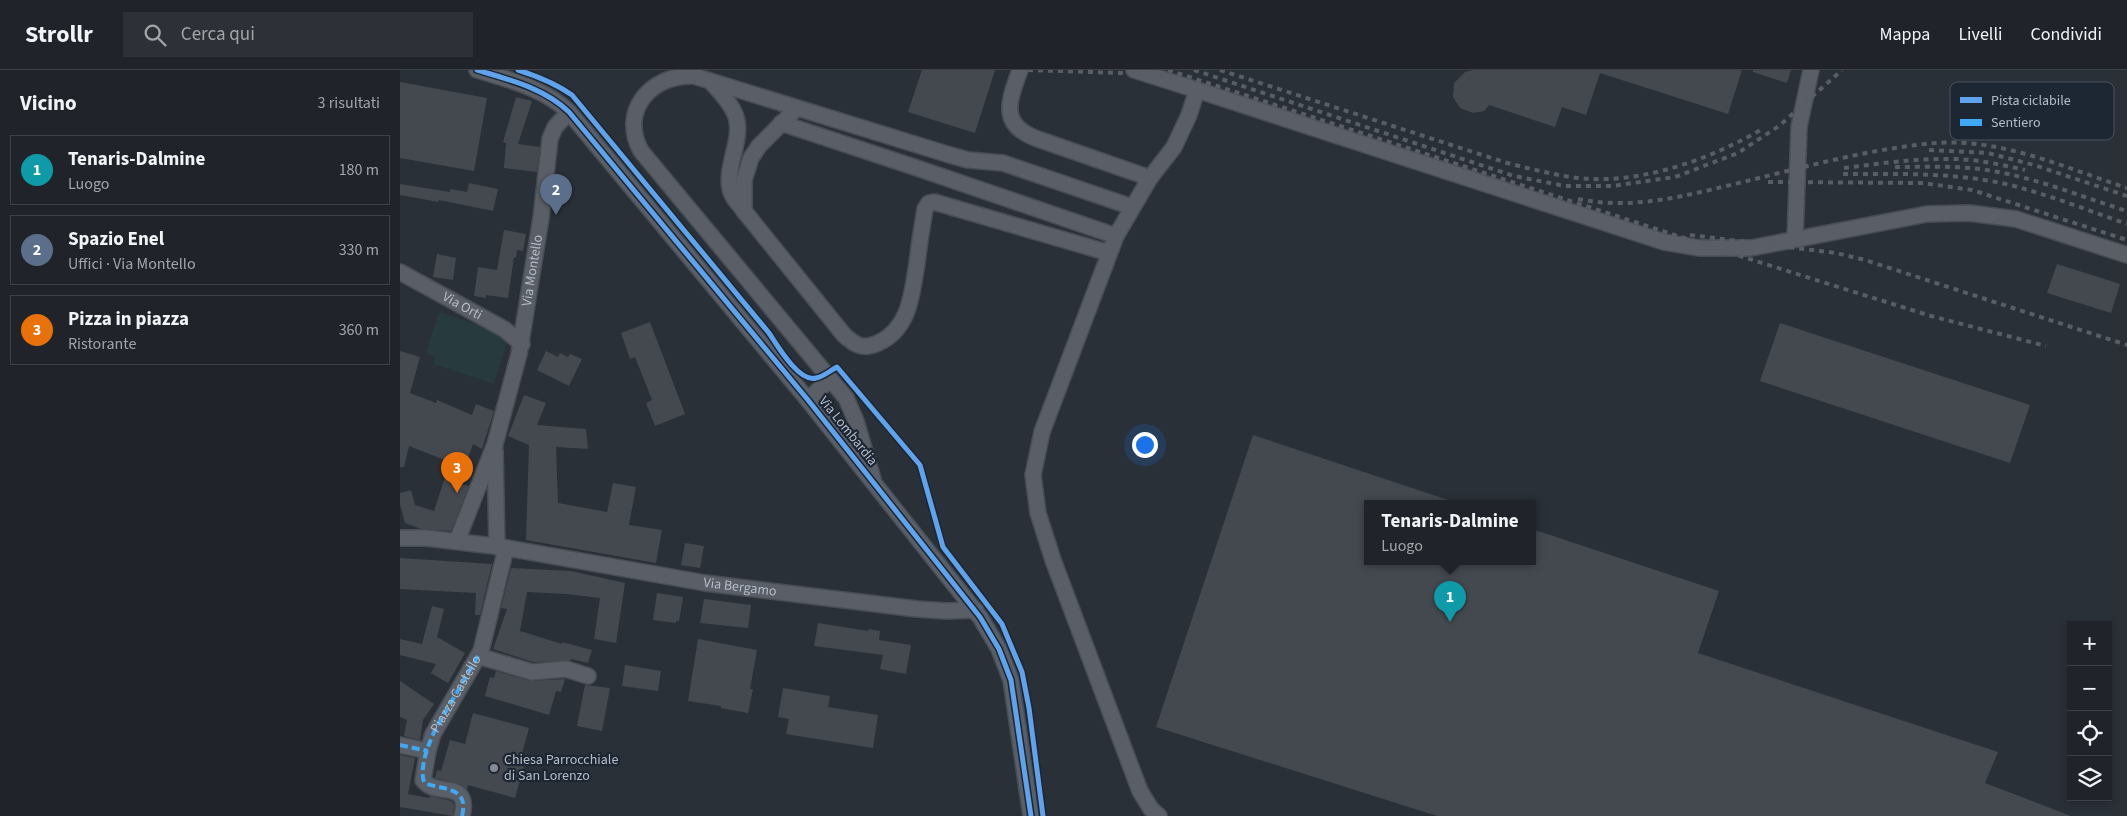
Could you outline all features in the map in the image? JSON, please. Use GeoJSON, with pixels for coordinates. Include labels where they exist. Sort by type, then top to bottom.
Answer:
{"type":"FeatureCollection","features":[{"type":"Feature","properties":{"kind":"street","name":"Via Lombardia"},"geometry":{"type":"LineString","coordinates":[[477,70],[552,97],[570,112],[808,400],[976,610],[998,649],[1011,680],[1031,816]]}},
{"type":"Feature","properties":{"kind":"street"},"geometry":{"type":"LineString","coordinates":[[1020,70],[1009,108],[1014,122],[1026,133],[1150,178]]}},
{"type":"Feature","properties":{"kind":"street"},"geometry":{"type":"LineString","coordinates":[[1134,70],[1664,242],[1699,248],[1751,248],[1927,214],[1969,213],[2016,220],[2127,256]]}},
{"type":"Feature","properties":{"kind":"street"},"geometry":{"type":"LineString","coordinates":[[1795,239],[1798,128],[1811,70]]}},
{"type":"Feature","properties":{"kind":"street"},"geometry":{"type":"LineString","coordinates":[[872,479],[854,413],[846,398],[636,143],[634,114],[644,97],[659,84],[676,77],[694,76],[963,159],[1003,163],[1132,207]]}},
{"type":"Feature","properties":{"kind":"street"},"geometry":{"type":"LineString","coordinates":[[711,81],[727,100],[736,115],[737,132],[730,187],[732,194],[844,335],[855,344],[865,347],[882,341],[895,331],[907,312],[925,209],[931,202],[1109,253]]}},
{"type":"Feature","properties":{"kind":"street"},"geometry":{"type":"LineString","coordinates":[[1159,816],[1151,809],[1140,791],[1053,560],[1038,514],[1033,488],[1034,463],[1042,432],[1116,236],[1150,178],[1174,147],[1189,115],[1197,90]]}},
{"type":"Feature","properties":{"kind":"street"},"geometry":{"type":"LineString","coordinates":[[744,211],[743,187],[747,166],[759,146],[797,108]]}},
{"type":"Feature","properties":{"kind":"street","name":"Via Montello"},"geometry":{"type":"LineString","coordinates":[[495,444],[522,344],[541,218],[550,140],[555,128],[570,112]]}},
{"type":"Feature","properties":{"kind":"street"},"geometry":{"type":"LineString","coordinates":[[781,124],[918,168],[1116,236]]}},
{"type":"Feature","properties":{"kind":"street","name":"Via Orti"},"geometry":{"type":"LineString","coordinates":[[400,272],[504,329],[522,344]]}},
{"type":"Feature","properties":{"kind":"street"},"geometry":{"type":"LineString","coordinates":[[808,400],[830,379]]}},
{"type":"Feature","properties":{"kind":"street"},"geometry":{"type":"LineString","coordinates":[[457,541],[495,444]]}},
{"type":"Feature","properties":{"kind":"street"},"geometry":{"type":"LineString","coordinates":[[478,656],[502,547],[495,444]]}},
{"type":"Feature","properties":{"kind":"street"},"geometry":{"type":"LineString","coordinates":[[477,488],[497,492]]}},
{"type":"Feature","properties":{"kind":"street","name":"Via Bergamo"},"geometry":{"type":"LineString","coordinates":[[400,538],[426,538],[502,547],[710,584],[925,610],[976,610]]}},
{"type":"Feature","properties":{"kind":"street","name":"Piazza Castello"},"geometry":{"type":"LineString","coordinates":[[462,816],[464,804],[459,794],[424,782],[422,776],[428,751],[438,725],[478,656],[532,672],[566,669],[588,676]]}},
{"type":"Feature","properties":{"kind":"street"},"geometry":{"type":"LineString","coordinates":[[400,745],[428,751]]}},
{"type":"Feature","properties":{"kind":"green space"},"geometry":{"type":"Polygon","coordinates":[[[439,312],[509,335],[494,384],[433,364],[435,356],[426,353],[439,312]]]}},
{"type":"Feature","properties":{"kind":"building"},"geometry":{"type":"Polygon","coordinates":[[[922,70],[995,70],[975,133],[908,112],[922,70]]]}},
{"type":"Feature","properties":{"kind":"building"},"geometry":{"type":"Polygon","coordinates":[[[1473,70],[1742,70],[1728,114],[1600,73],[1586,115],[1562,107],[1555,127],[1489,105],[1484,111],[1473,113],[1460,108],[1453,97],[1454,83],[1465,72],[1473,70]]]}},
{"type":"Feature","properties":{"kind":"building"},"geometry":{"type":"Polygon","coordinates":[[[1753,70],[1791,70],[1787,83],[1753,72],[1753,70]]]}},
{"type":"Feature","properties":{"kind":"building"},"geometry":{"type":"Polygon","coordinates":[[[400,82],[487,98],[474,171],[400,158],[400,82]]]}},
{"type":"Feature","properties":{"kind":"building"},"geometry":{"type":"Polygon","coordinates":[[[516,97],[532,101],[518,144],[540,147],[537,172],[504,168],[506,143],[503,142],[516,97]]]}},
{"type":"Feature","properties":{"kind":"building"},"geometry":{"type":"Polygon","coordinates":[[[469,183],[498,189],[493,211],[439,200],[438,202],[400,195],[400,184],[450,192],[450,189],[467,192],[469,183]]]}},
{"type":"Feature","properties":{"kind":"building"},"geometry":{"type":"Polygon","coordinates":[[[504,230],[526,234],[523,251],[517,250],[516,258],[514,257],[508,298],[486,295],[486,298],[474,296],[478,267],[497,270],[504,230]]]}},
{"type":"Feature","properties":{"kind":"building"},"geometry":{"type":"Polygon","coordinates":[[[437,254],[456,258],[453,280],[433,277],[437,254]]]}},
{"type":"Feature","properties":{"kind":"building"},"geometry":{"type":"Polygon","coordinates":[[[2057,264],[2120,284],[2111,313],[2047,293],[2057,264]]]}},
{"type":"Feature","properties":{"kind":"building"},"geometry":{"type":"Polygon","coordinates":[[[650,322],[685,414],[655,426],[646,403],[652,400],[635,357],[630,359],[621,333],[650,322]]]}},
{"type":"Feature","properties":{"kind":"building"},"geometry":{"type":"Polygon","coordinates":[[[1780,323],[2030,405],[2010,463],[1760,381],[1780,323]]]}},
{"type":"Feature","properties":{"kind":"building"},"geometry":{"type":"Polygon","coordinates":[[[400,351],[420,357],[410,393],[436,403],[437,400],[472,415],[476,404],[494,411],[482,449],[473,444],[459,483],[469,486],[451,531],[421,529],[405,523],[400,504],[400,493],[411,490],[415,505],[434,511],[450,462],[409,446],[404,467],[400,467],[400,351]]]}},
{"type":"Feature","properties":{"kind":"building"},"geometry":{"type":"Polygon","coordinates":[[[546,351],[558,357],[560,353],[568,357],[570,354],[582,359],[569,386],[537,370],[546,351]]]}},
{"type":"Feature","properties":{"kind":"building"},"geometry":{"type":"Polygon","coordinates":[[[524,395],[546,403],[537,425],[586,429],[588,449],[556,447],[558,503],[607,512],[613,483],[636,487],[629,525],[662,530],[656,563],[526,540],[529,445],[508,436],[524,395]]]}},
{"type":"Feature","properties":{"kind":"building"},"geometry":{"type":"Polygon","coordinates":[[[1253,435],[1448,500],[1364,500],[1364,565],[1536,565],[1536,530],[1719,591],[1698,653],[1998,752],[1985,783],[2071,816],[1437,816],[1156,727],[1253,435]]]}},
{"type":"Feature","properties":{"kind":"building"},"geometry":{"type":"Polygon","coordinates":[[[685,543],[704,546],[700,568],[681,565],[685,543]]]}},
{"type":"Feature","properties":{"kind":"building"},"geometry":{"type":"Polygon","coordinates":[[[400,558],[492,564],[480,615],[475,615],[476,593],[400,589],[400,558]]]}},
{"type":"Feature","properties":{"kind":"building"},"geometry":{"type":"Polygon","coordinates":[[[511,568],[571,571],[625,583],[616,643],[594,639],[600,598],[527,592],[520,631],[562,644],[562,642],[592,650],[588,663],[571,659],[570,661],[533,662],[493,649],[507,609],[501,608],[511,568]]]}},
{"type":"Feature","properties":{"kind":"building"},"geometry":{"type":"Polygon","coordinates":[[[657,593],[683,597],[679,621],[676,621],[676,623],[653,620],[657,593]]]}},
{"type":"Feature","properties":{"kind":"building"},"geometry":{"type":"Polygon","coordinates":[[[704,599],[751,605],[748,628],[700,623],[704,599]]]}},
{"type":"Feature","properties":{"kind":"building"},"geometry":{"type":"Polygon","coordinates":[[[432,606],[444,609],[437,637],[465,653],[448,683],[431,673],[436,664],[400,655],[400,639],[422,644],[432,606]]]}},
{"type":"Feature","properties":{"kind":"building"},"geometry":{"type":"Polygon","coordinates":[[[818,623],[868,631],[869,629],[880,631],[879,640],[911,645],[906,674],[880,669],[883,655],[814,646],[818,623]]]}},
{"type":"Feature","properties":{"kind":"building"},"geometry":{"type":"Polygon","coordinates":[[[698,639],[757,650],[750,689],[753,689],[748,713],[721,708],[721,706],[688,701],[698,639]]]}},
{"type":"Feature","properties":{"kind":"building"},"geometry":{"type":"Polygon","coordinates":[[[625,665],[661,671],[658,691],[622,686],[625,665]]]}},
{"type":"Feature","properties":{"kind":"building"},"geometry":{"type":"Polygon","coordinates":[[[496,671],[530,681],[565,679],[561,692],[556,691],[549,715],[485,696],[490,677],[494,678],[496,671]]]}},
{"type":"Feature","properties":{"kind":"building"},"geometry":{"type":"Polygon","coordinates":[[[400,681],[434,704],[423,720],[420,740],[404,736],[407,720],[400,717],[400,681]]]}},
{"type":"Feature","properties":{"kind":"building"},"geometry":{"type":"Polygon","coordinates":[[[585,685],[610,688],[602,731],[577,726],[585,685]]]}},
{"type":"Feature","properties":{"kind":"building"},"geometry":{"type":"Polygon","coordinates":[[[783,688],[830,696],[828,707],[878,715],[873,748],[786,734],[789,719],[778,717],[783,688]]]}},
{"type":"Feature","properties":{"kind":"building"},"geometry":{"type":"Polygon","coordinates":[[[473,713],[529,728],[519,764],[524,766],[515,798],[468,785],[467,790],[460,784],[435,778],[437,770],[441,771],[450,740],[465,744],[473,713]]]}},
{"type":"Feature","properties":{"kind":"building"},"geometry":{"type":"Polygon","coordinates":[[[400,755],[415,758],[408,794],[452,801],[454,805],[453,816],[400,807],[400,755]]]}},
{"type":"Feature","properties":{"kind":"railway"},"geometry":{"type":"LineString","coordinates":[[1028,70],[1153,74],[1176,77]]}},
{"type":"Feature","properties":{"kind":"railway"},"geometry":{"type":"LineString","coordinates":[[1168,70],[1727,252],[1931,316],[2046,346]]}},
{"type":"Feature","properties":{"kind":"railway"},"geometry":{"type":"LineString","coordinates":[[1194,70],[1514,176],[1565,186],[1612,186],[1675,177],[1738,153],[1779,126],[1842,70]]}},
{"type":"Feature","properties":{"kind":"railway"},"geometry":{"type":"LineString","coordinates":[[1220,70],[1507,163],[1551,174],[1578,178],[1626,178],[1675,167],[1721,150],[1764,128]]}},
{"type":"Feature","properties":{"kind":"railway"},"geometry":{"type":"LineString","coordinates":[[1578,199],[1621,203],[1684,196],[1865,153],[1936,143],[1985,145],[2009,150],[2033,156],[2127,188]]}},
{"type":"Feature","properties":{"kind":"railway"},"geometry":{"type":"LineString","coordinates":[[1929,150],[1988,153],[2034,165],[2127,196]]}},
{"type":"Feature","properties":{"kind":"railway"},"geometry":{"type":"LineString","coordinates":[[1844,168],[1931,159],[1964,159],[2025,170]]}},
{"type":"Feature","properties":{"kind":"railway"},"geometry":{"type":"LineString","coordinates":[[1895,167],[1960,167],[2014,175],[2127,211]]}},
{"type":"Feature","properties":{"kind":"railway"},"geometry":{"type":"LineString","coordinates":[[1843,174],[1951,176],[1993,181],[2042,194],[2127,224]]}},
{"type":"Feature","properties":{"kind":"railway"},"geometry":{"type":"LineString","coordinates":[[1768,182],[1923,183],[1972,190],[2127,240]]}},
{"type":"Feature","properties":{"kind":"railway"},"geometry":{"type":"LineString","coordinates":[[1690,235],[1836,253],[1865,260],[2127,345]]}},
{"type":"Feature","properties":{"kind":"marked path"},"geometry":{"type":"LineString","coordinates":[[462,816],[463,807],[459,795],[449,789],[424,782],[423,769],[425,755],[435,730],[478,656]]}},
{"type":"Feature","properties":{"kind":"marked path"},"geometry":{"type":"LineString","coordinates":[[400,745],[428,751]]}},
{"type":"Feature","properties":{"kind":"cycle path"},"geometry":{"type":"LineString","coordinates":[[477,70],[514,81],[538,91],[569,112],[808,400],[980,617],[999,649],[1011,680],[1031,816]]}},
{"type":"Feature","properties":{"kind":"cycle path"},"geometry":{"type":"LineString","coordinates":[[518,70],[546,80],[572,95],[769,333],[789,362],[809,378],[824,375],[837,367],[920,465],[943,547],[1002,624],[1022,672],[1029,708],[1043,816]]}},
{"type":"Feature","properties":{"kind":"place","name":"Spazio Enel"},"geometry":{"type":"Point","coordinates":[556,215]}},
{"type":"Feature","properties":{"kind":"place","name":"Pizza in piazza"},"geometry":{"type":"Point","coordinates":[457,493]}},
{"type":"Feature","properties":{"kind":"place","name":"Tenaris-Dalmine"},"geometry":{"type":"Point","coordinates":[1450,622]}},
{"type":"Feature","properties":{"kind":"place","name":"Chiesa Parrocchiale di San Lorenzo"},"geometry":{"type":"Point","coordinates":[494,768]}}]}
